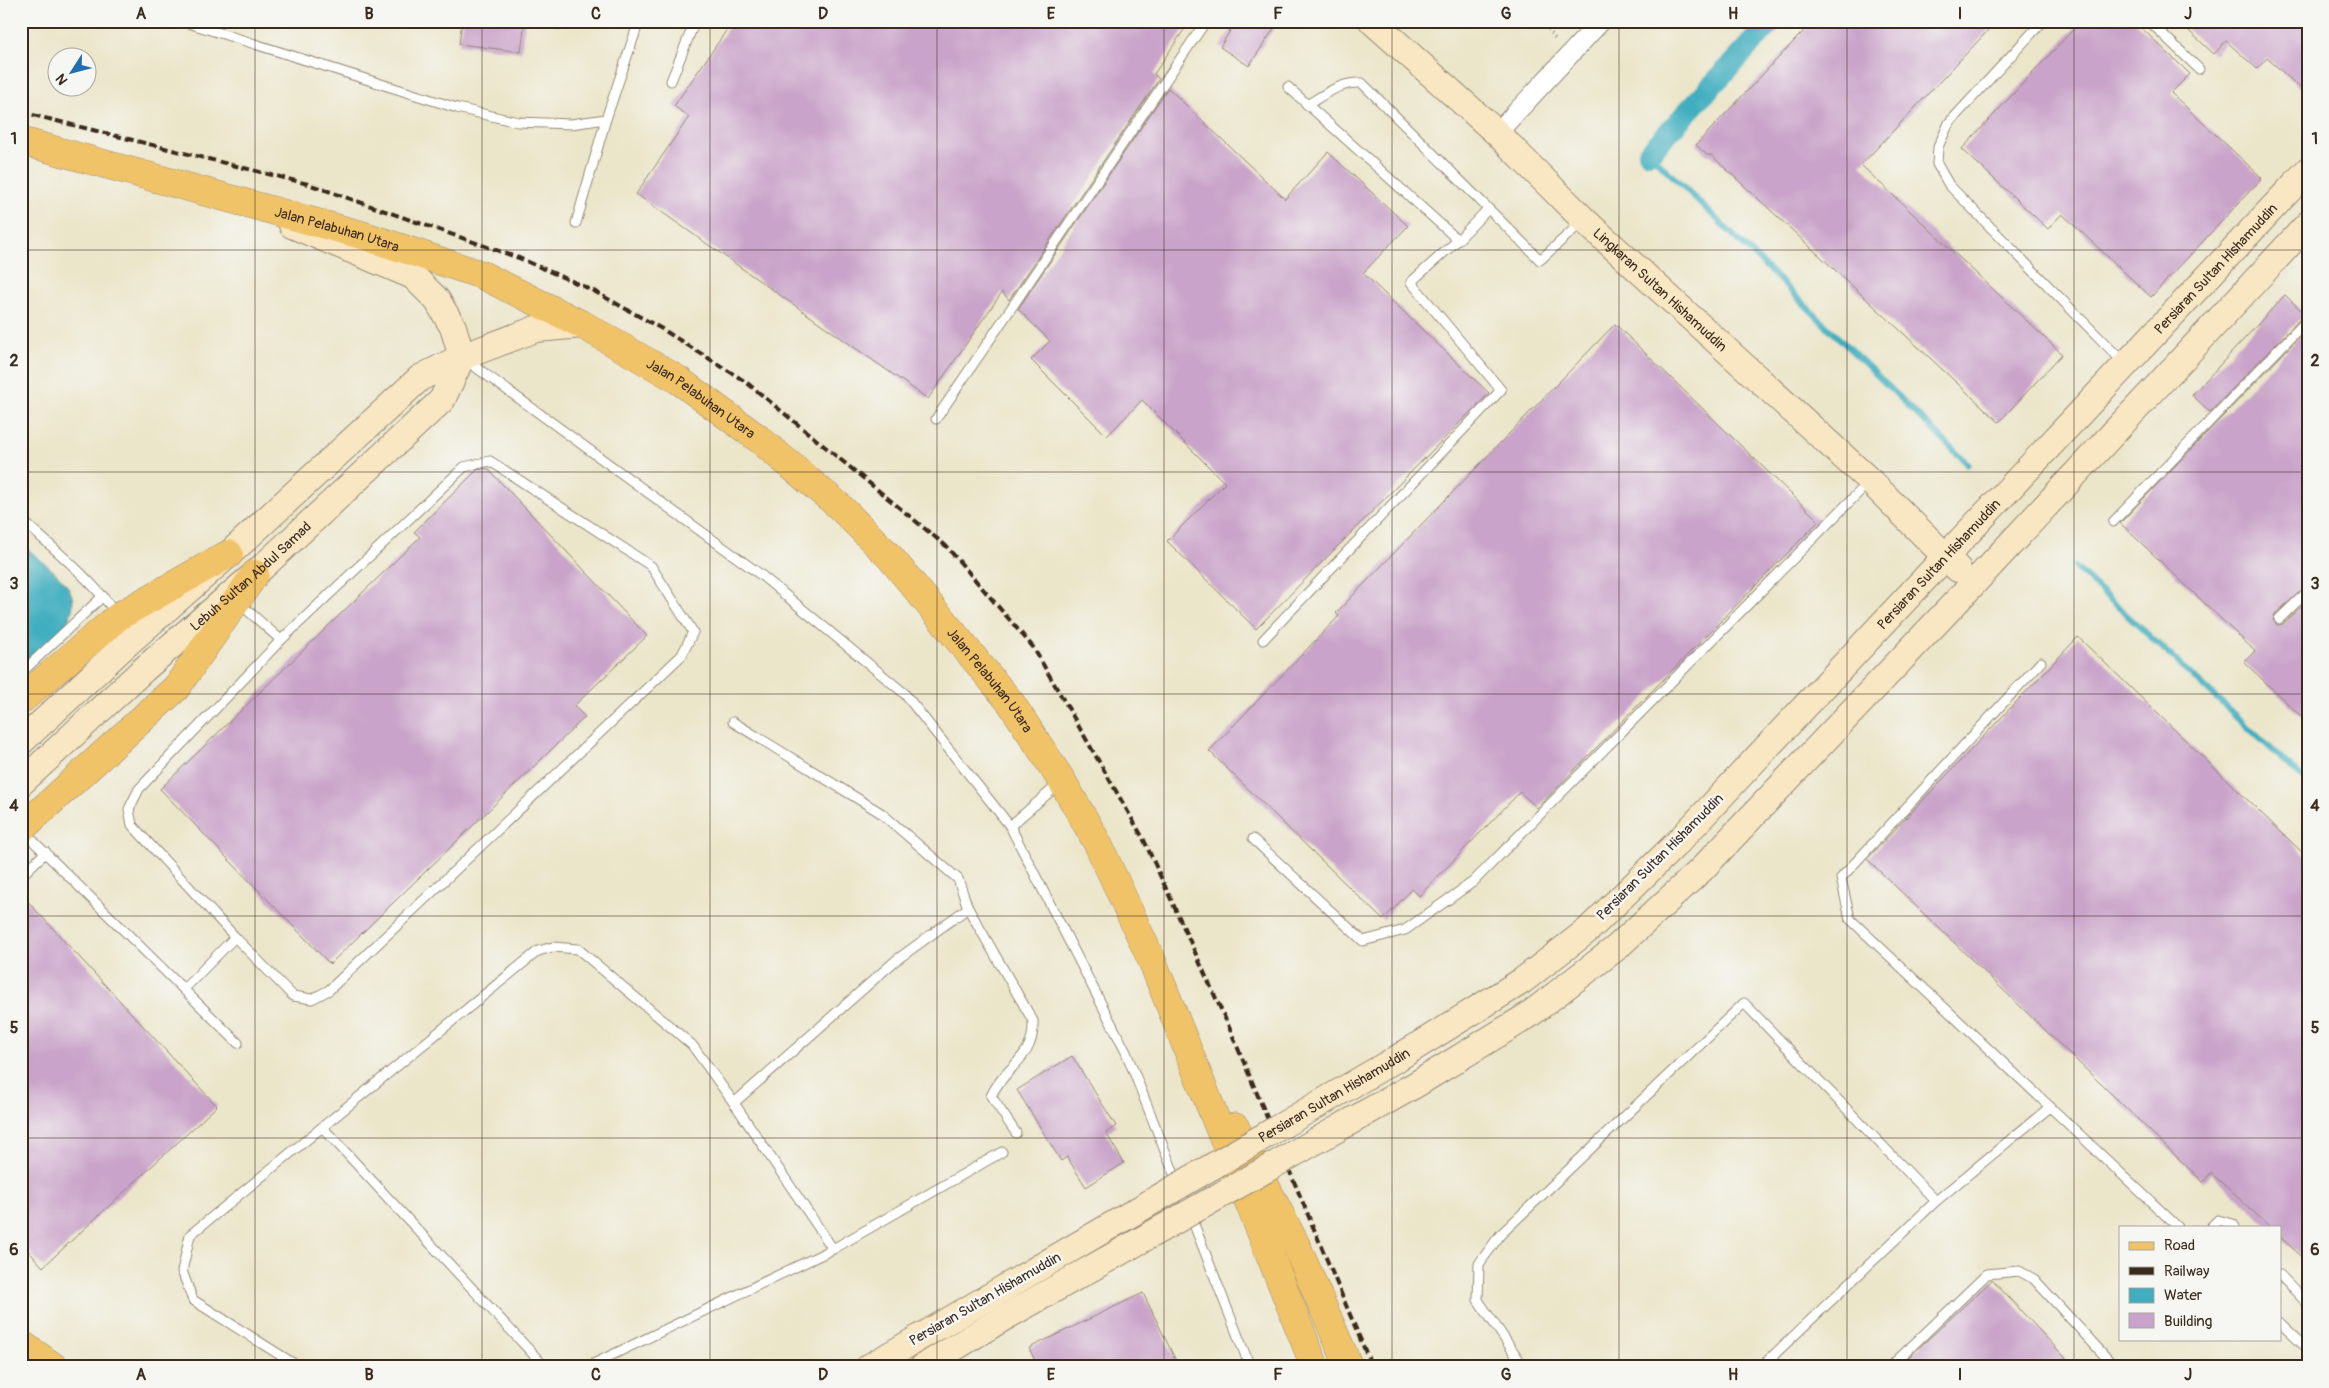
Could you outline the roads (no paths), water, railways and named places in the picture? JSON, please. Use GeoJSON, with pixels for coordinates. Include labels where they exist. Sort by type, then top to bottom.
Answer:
{"type":"FeatureCollection","features":[{"type":"Feature","properties":{"kind":"main road","name":"Jalan Pelabuhan Utara"},"geometry":{"type":"LineString","coordinates":[[21,141],[236,202],[365,236],[482,275],[583,326],[677,379],[759,439],[839,506],[890,557],[937,611],[1011,703],[1062,781],[1098,842],[1153,963]]}},
{"type":"Feature","properties":{"kind":"main road"},"geometry":{"type":"LineString","coordinates":[[21,700],[111,606],[229,554]]}},
{"type":"Feature","properties":{"kind":"main road"},"geometry":{"type":"LineString","coordinates":[[21,829],[176,688],[254,574]]}},
{"type":"Feature","properties":{"kind":"main road"},"geometry":{"type":"LineString","coordinates":[[1153,963],[1315,1367]]}},
{"type":"Feature","properties":{"kind":"main road"},"geometry":{"type":"LineString","coordinates":[[1153,963],[1297,1247],[1348,1367]]}},
{"type":"Feature","properties":{"kind":"main road"},"geometry":{"type":"LineString","coordinates":[[21,1344],[54,1367]]}},
{"type":"Feature","properties":{"kind":"street","name":"Lingkaran Sultan Hishamuddin"},"geometry":{"type":"LineString","coordinates":[[1372,21],[1497,133],[1584,220],[1870,481],[1973,584]]}},
{"type":"Feature","properties":{"kind":"street"},"geometry":{"type":"LineString","coordinates":[[1497,133],[1601,21]]}},
{"type":"Feature","properties":{"kind":"street","name":"Persiaran Sultan Hishamuddin"},"geometry":{"type":"LineString","coordinates":[[869,1367],[1396,1059],[1522,981],[1588,930],[1678,842],[2126,365],[2303,186]]}},
{"type":"Feature","properties":{"kind":"street"},"geometry":{"type":"LineString","coordinates":[[236,202],[413,276],[437,300],[453,327],[462,357]]}},
{"type":"Feature","properties":{"kind":"street","name":"Persiaran Sultan Hishamuddin"},"geometry":{"type":"LineString","coordinates":[[924,1367],[1000,1320],[1415,1085],[1529,1015],[1616,948],[1702,869],[1973,584],[2308,224]]}},
{"type":"Feature","properties":{"kind":"street"},"geometry":{"type":"LineString","coordinates":[[21,742],[420,378],[462,357],[536,329],[583,326]]}},
{"type":"Feature","properties":{"kind":"street","name":"Lebuh Sultan Abdul Samad"},"geometry":{"type":"LineString","coordinates":[[21,783],[143,670],[254,574],[442,400],[462,357]]}},
{"type":"Feature","properties":{"kind":"lane"},"geometry":{"type":"LineString","coordinates":[[182,21],[457,108],[518,122],[571,124],[606,119]]}},
{"type":"Feature","properties":{"kind":"lane"},"geometry":{"type":"LineString","coordinates":[[576,224],[606,119],[640,21]]}},
{"type":"Feature","properties":{"kind":"lane"},"geometry":{"type":"LineString","coordinates":[[671,81],[694,21]]}},
{"type":"Feature","properties":{"kind":"lane"},"geometry":{"type":"LineString","coordinates":[[936,419],[1206,21]]}},
{"type":"Feature","properties":{"kind":"lane"},"geometry":{"type":"LineString","coordinates":[[2043,21],[1949,123],[1938,147],[1937,164],[1949,185],[2126,365]]}},
{"type":"Feature","properties":{"kind":"lane"},"geometry":{"type":"LineString","coordinates":[[2149,21],[2200,68]]}},
{"type":"Feature","properties":{"kind":"lane"},"geometry":{"type":"LineString","coordinates":[[1307,105],[1339,86],[1350,82],[1362,83],[1487,210],[1540,260],[1584,220]]}},
{"type":"Feature","properties":{"kind":"lane"},"geometry":{"type":"LineString","coordinates":[[1288,87],[1458,240]]}},
{"type":"Feature","properties":{"kind":"lane"},"geometry":{"type":"LineString","coordinates":[[1263,640],[1501,390],[1411,282],[1458,240],[1487,210]]}},
{"type":"Feature","properties":{"kind":"lane"},"geometry":{"type":"LineString","coordinates":[[2113,522],[2308,320]]}},
{"type":"Feature","properties":{"kind":"lane"},"geometry":{"type":"LineString","coordinates":[[462,357],[761,575],[904,693],[1010,826],[1126,1052],[1247,1359],[1244,1367]]}},
{"type":"Feature","properties":{"kind":"lane"},"geometry":{"type":"LineString","coordinates":[[490,461],[651,566],[693,632],[682,654],[329,990],[312,999],[293,996],[235,937],[132,825],[129,809],[139,789],[281,640],[464,467],[490,461]]}},
{"type":"Feature","properties":{"kind":"lane"},"geometry":{"type":"LineString","coordinates":[[1253,839],[1363,941],[1405,930],[1474,882],[1870,481]]}},
{"type":"Feature","properties":{"kind":"lane"},"geometry":{"type":"LineString","coordinates":[[21,519],[111,606],[21,673]]}},
{"type":"Feature","properties":{"kind":"lane"},"geometry":{"type":"LineString","coordinates":[[2279,619],[2308,591]]}},
{"type":"Feature","properties":{"kind":"lane"},"geometry":{"type":"LineString","coordinates":[[236,600],[281,640]]}},
{"type":"Feature","properties":{"kind":"lane"},"geometry":{"type":"LineString","coordinates":[[2041,662],[1841,878],[1850,919],[2177,1226]]}},
{"type":"Feature","properties":{"kind":"lane"},"geometry":{"type":"LineString","coordinates":[[733,722],[880,813],[958,879],[968,908],[1033,1021],[1034,1035],[1030,1048],[996,1085],[990,1096],[1016,1133]]}},
{"type":"Feature","properties":{"kind":"lane"},"geometry":{"type":"LineString","coordinates":[[1010,826],[1062,781]]}},
{"type":"Feature","properties":{"kind":"lane"},"geometry":{"type":"LineString","coordinates":[[21,829],[238,1044]]}},
{"type":"Feature","properties":{"kind":"lane"},"geometry":{"type":"LineString","coordinates":[[21,876],[46,852]]}},
{"type":"Feature","properties":{"kind":"lane"},"geometry":{"type":"LineString","coordinates":[[734,1103],[895,961],[968,908]]}},
{"type":"Feature","properties":{"kind":"lane"},"geometry":{"type":"LineString","coordinates":[[184,989],[235,937]]}},
{"type":"Feature","properties":{"kind":"lane"},"geometry":{"type":"LineString","coordinates":[[299,1367],[192,1300],[182,1271],[190,1235],[538,951],[553,947],[578,949],[692,1045],[734,1103],[833,1249]]}},
{"type":"Feature","properties":{"kind":"lane"},"geometry":{"type":"LineString","coordinates":[[1524,1367],[1478,1300],[1480,1264],[1500,1235],[1744,1002],[1936,1201]]}},
{"type":"Feature","properties":{"kind":"lane"},"geometry":{"type":"LineString","coordinates":[[1761,1367],[1936,1201],[2050,1107]]}},
{"type":"Feature","properties":{"kind":"lane"},"geometry":{"type":"LineString","coordinates":[[323,1128],[545,1367]]}},
{"type":"Feature","properties":{"kind":"lane"},"geometry":{"type":"LineString","coordinates":[[588,1367],[833,1249],[1002,1152]]}},
{"type":"Feature","properties":{"kind":"lane"},"geometry":{"type":"LineString","coordinates":[[2212,1226],[2218,1220],[2234,1226]]}},
{"type":"Feature","properties":{"kind":"lane"},"geometry":{"type":"LineString","coordinates":[[1890,1367],[1987,1274],[2019,1271],[2034,1278],[2115,1367]]}},
{"type":"Feature","properties":{"kind":"lane"},"geometry":{"type":"LineString","coordinates":[[2282,1277],[2308,1304]]}},
{"type":"Feature","properties":{"kind":"lane"},"geometry":{"type":"LineString","coordinates":[[2282,1325],[2308,1349]]}},
{"type":"Feature","properties":{"kind":"water"},"geometry":{"type":"Polygon","coordinates":[[[21,543],[64,582],[71,594],[73,607],[69,619],[62,630],[21,668],[21,543]]]}},
{"type":"Feature","properties":{"kind":"waterway"},"geometry":{"type":"LineString","coordinates":[[1649,153],[1772,21]]}},
{"type":"Feature","properties":{"kind":"waterway"},"geometry":{"type":"LineString","coordinates":[[1649,153],[1968,464]]}},
{"type":"Feature","properties":{"kind":"waterway"},"geometry":{"type":"LineString","coordinates":[[2075,567],[2308,783]]}},
{"type":"Feature","properties":{"kind":"railway"},"geometry":{"type":"LineString","coordinates":[[21,112],[308,184],[519,258],[592,290],[662,329],[746,382],[946,546],[1033,647],[1143,838],[1229,1027],[1372,1367]]}}]}
